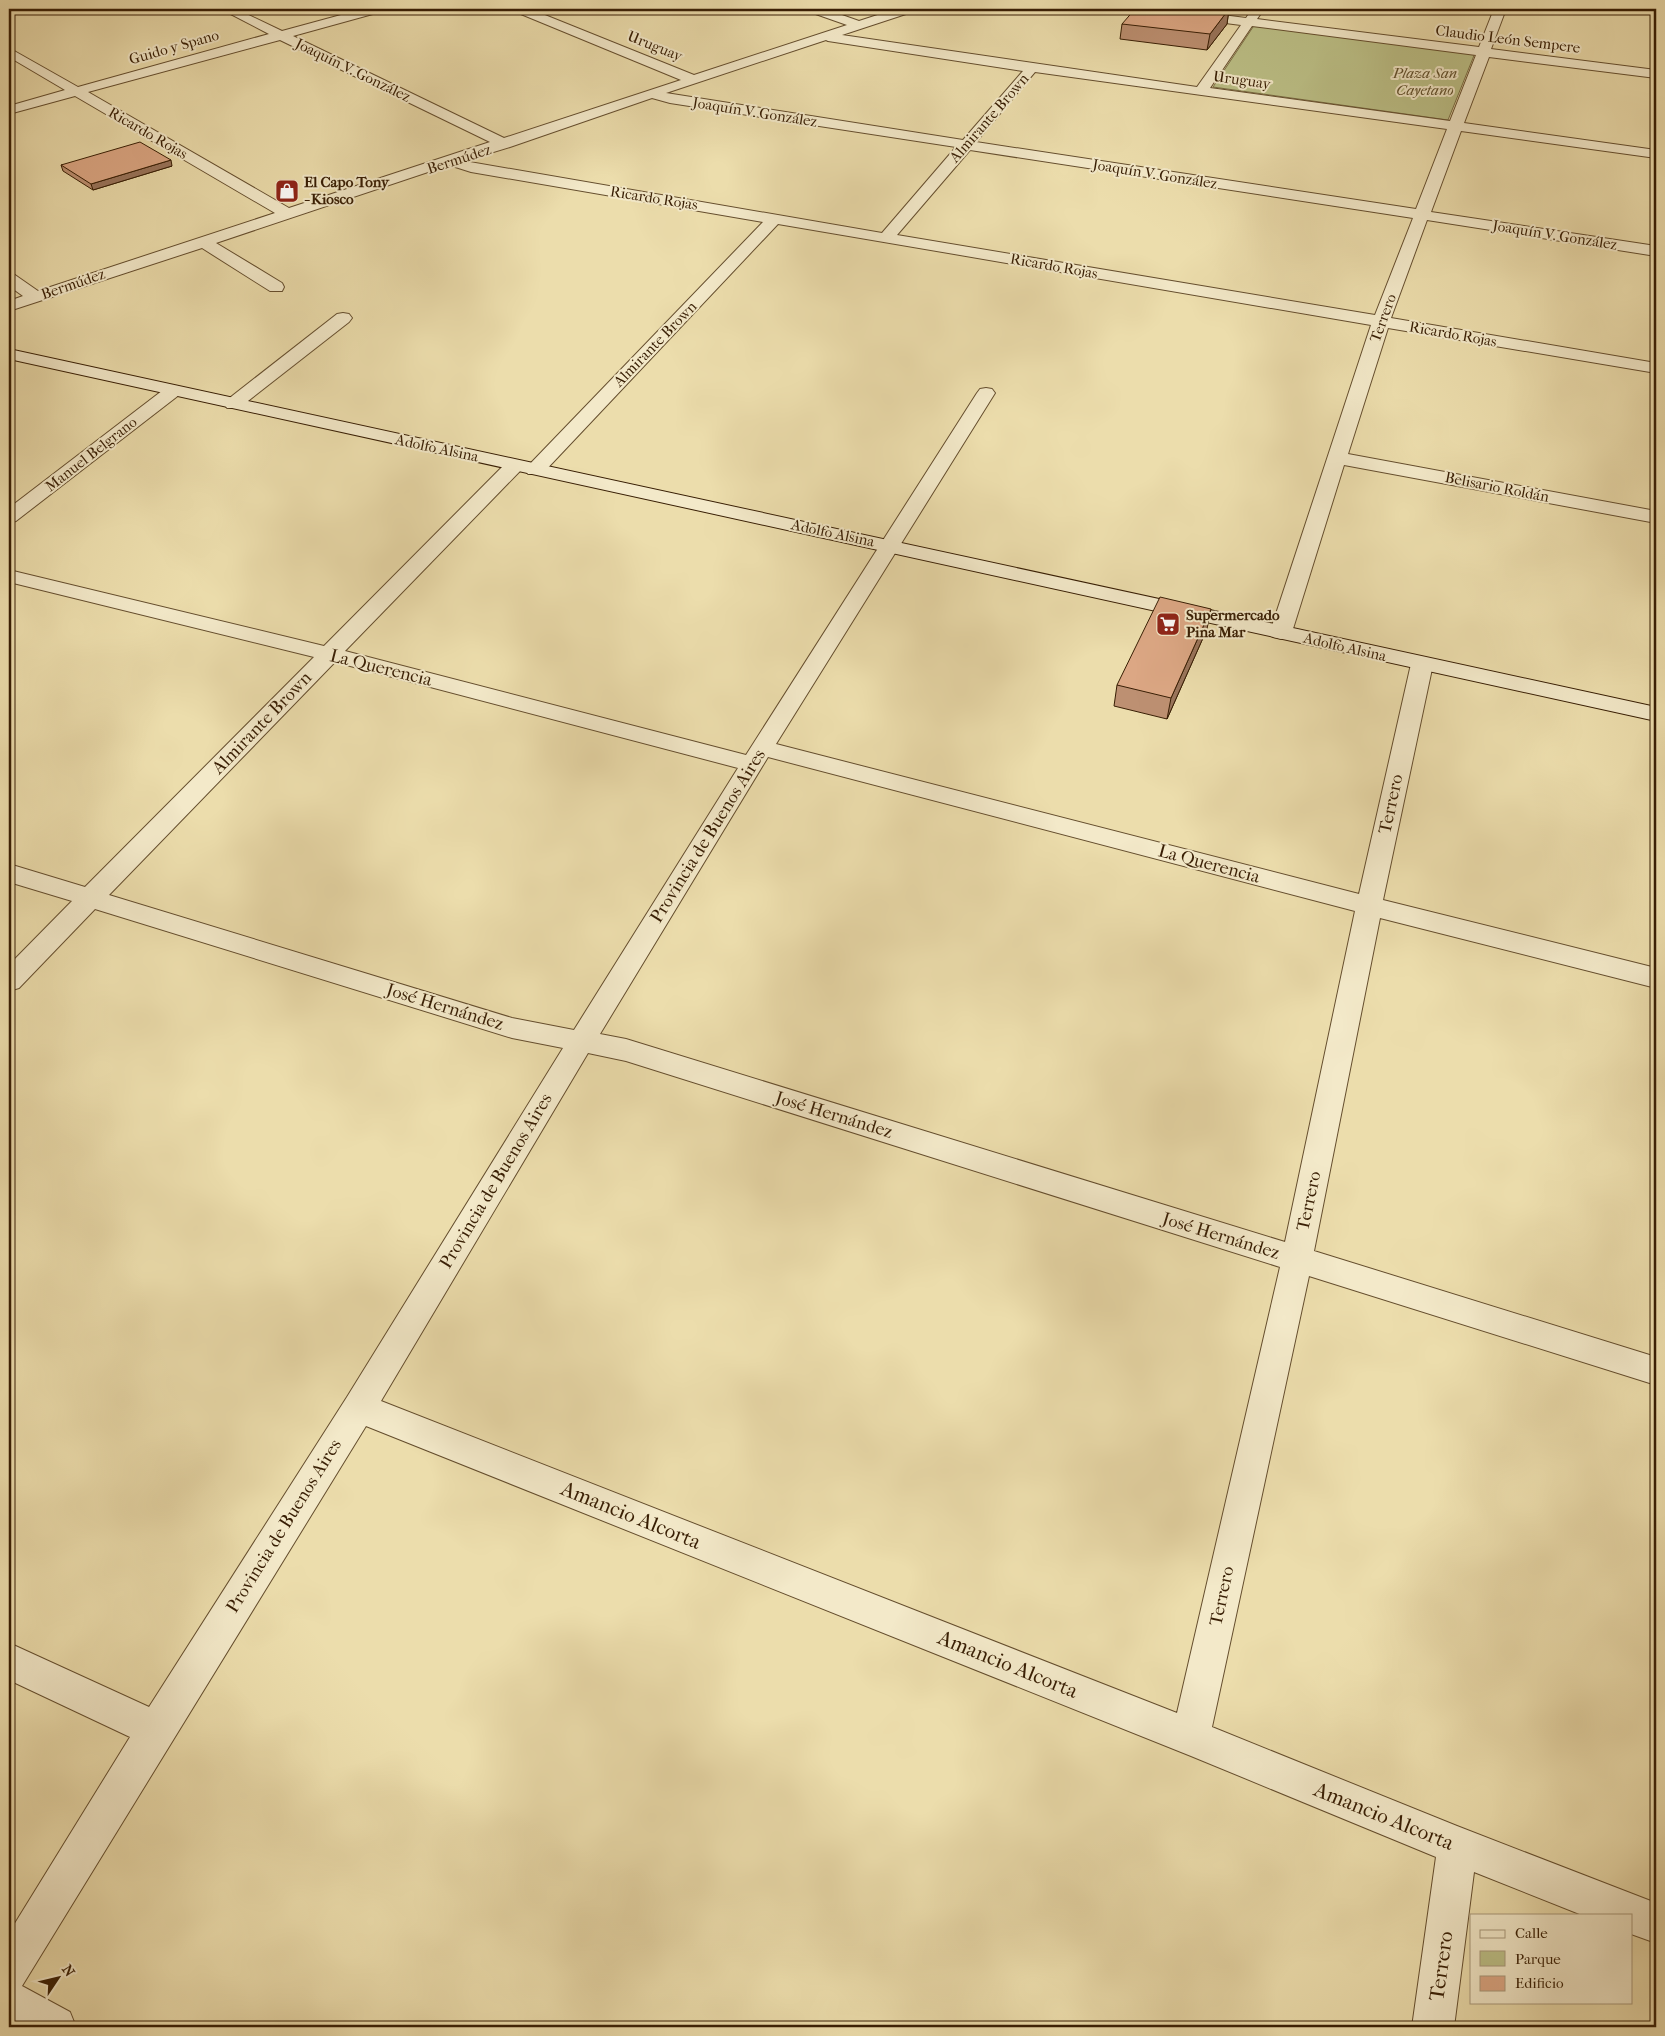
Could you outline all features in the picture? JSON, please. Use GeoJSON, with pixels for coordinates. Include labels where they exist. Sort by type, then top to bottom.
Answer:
{"type":"FeatureCollection","features":[{"type":"Feature","properties":{"kind":"street","name":"Joaquín V. González"},"geometry":{"type":"LineString","coordinates":[[227,9],[505,144]]}},
{"type":"Feature","properties":{"kind":"street","name":"Guido y Spano"},"geometry":{"type":"LineString","coordinates":[[9,110],[376,9]]}},
{"type":"Feature","properties":{"kind":"street","name":"Uruguay"},"geometry":{"type":"LineString","coordinates":[[520,9],[694,80]]}},
{"type":"Feature","properties":{"kind":"street"},"geometry":{"type":"LineString","coordinates":[[814,9],[859,25]]}},
{"type":"Feature","properties":{"kind":"street","name":"Bermúdez"},"geometry":{"type":"LineString","coordinates":[[9,306],[202,241],[505,144],[908,9]]}},
{"type":"Feature","properties":{"kind":"street","name":"Claudio León Sempere"},"geometry":{"type":"LineString","coordinates":[[1148,9],[1656,74]]}},
{"type":"Feature","properties":{"kind":"street"},"geometry":{"type":"LineString","coordinates":[[1201,91],[1258,9]]}},
{"type":"Feature","properties":{"kind":"street","name":"Terrero"},"geometry":{"type":"LineString","coordinates":[[1281,632],[1381,322],[1500,9]]}},
{"type":"Feature","properties":{"kind":"street","name":"Uruguay"},"geometry":{"type":"LineString","coordinates":[[824,36],[1032,68],[1656,154]]}},
{"type":"Feature","properties":{"kind":"street","name":"Ricardo Rojas"},"geometry":{"type":"LineString","coordinates":[[9,52],[288,214]]}},
{"type":"Feature","properties":{"kind":"street","name":"Almirante Brown"},"geometry":{"type":"LineString","coordinates":[[887,237],[1032,68]]}},
{"type":"Feature","properties":{"kind":"street","name":"Joaquín V. González"},"geometry":{"type":"LineString","coordinates":[[654,94],[670,99],[1656,251]]}},
{"type":"Feature","properties":{"kind":"street","name":"Ricardo Rojas"},"geometry":{"type":"LineString","coordinates":[[451,161],[472,168],[1656,368]]}},
{"type":"Feature","properties":{"kind":"street","name":"Almirante Brown"},"geometry":{"type":"LineString","coordinates":[[9,981],[329,654],[525,467],[776,218]]}},
{"type":"Feature","properties":{"kind":"street"},"geometry":{"type":"LineString","coordinates":[[202,241],[276,287]]}},
{"type":"Feature","properties":{"kind":"street"},"geometry":{"type":"LineString","coordinates":[[9,278],[34,297]]}},
{"type":"Feature","properties":{"kind":"street"},"geometry":{"type":"LineString","coordinates":[[233,404],[343,318]]}},
{"type":"Feature","properties":{"kind":"street","name":"Adolfo Alsina"},"geometry":{"type":"LineString","coordinates":[[9,354],[1656,714]]}},
{"type":"Feature","properties":{"kind":"street","name":"Manuel Belgrano"},"geometry":{"type":"LineString","coordinates":[[9,517],[172,390]]}},
{"type":"Feature","properties":{"kind":"street","name":"Provincia de Buenos Aires"},"geometry":{"type":"LineString","coordinates":[[9,1971],[156,1730],[359,1408],[582,1040],[889,545],[986,393]]}},
{"type":"Feature","properties":{"kind":"street","name":"Belisario Roldán"},"geometry":{"type":"LineString","coordinates":[[1337,458],[1656,517]]}},
{"type":"Feature","properties":{"kind":"street","name":"La Querencia"},"geometry":{"type":"LineString","coordinates":[[9,576],[758,756],[1656,978]]}},
{"type":"Feature","properties":{"kind":"street","name":"Terrero"},"geometry":{"type":"LineString","coordinates":[[1191,1737],[1297,1259],[1369,906],[1422,664]]}},
{"type":"Feature","properties":{"kind":"street","name":"José Hernández"},"geometry":{"type":"LineString","coordinates":[[9,872],[512,1028],[626,1050],[1656,1371]]}},
{"type":"Feature","properties":{"kind":"street","name":"Amancio Alcorta"},"geometry":{"type":"LineString","coordinates":[[359,1408],[1191,1737],[1457,1846],[1656,1923]]}},
{"type":"Feature","properties":{"kind":"street"},"geometry":{"type":"LineString","coordinates":[[9,1661],[156,1730]]}},
{"type":"Feature","properties":{"kind":"street","name":"Terrero"},"geometry":{"type":"LineString","coordinates":[[1433,2027],[1457,1846]]}},
{"type":"Feature","properties":{"kind":"street"},"geometry":{"type":"LineString","coordinates":[[9,2002],[55,2027]]}},
{"type":"Feature","properties":{"kind":"green space","name":"Plaza San Cayetano"},"geometry":{"type":"Polygon","coordinates":[[[1255,24],[1475,53],[1448,120],[1213,87],[1255,24]]]}},
{"type":"Feature","properties":{"kind":"building"},"geometry":{"type":"Polygon","coordinates":[[[1135,9],[1229,9],[1210,34],[1122,24],[1135,9]]]}},
{"type":"Feature","properties":{"kind":"building"},"geometry":{"type":"Polygon","coordinates":[[[140,142],[171,160],[91,184],[61,165],[140,142]]]}},
{"type":"Feature","properties":{"kind":"building"},"geometry":{"type":"Polygon","coordinates":[[[1160,597],[1211,609],[1171,698],[1117,685],[1160,597]]]}},
{"type":"Feature","properties":{"kind":"place","name":"El Capo Tony - Kiosco"},"geometry":{"type":"Point","coordinates":[287,191]}},
{"type":"Feature","properties":{"kind":"place","name":"Supermercado Pina Mar"},"geometry":{"type":"Point","coordinates":[1168,624]}}]}
